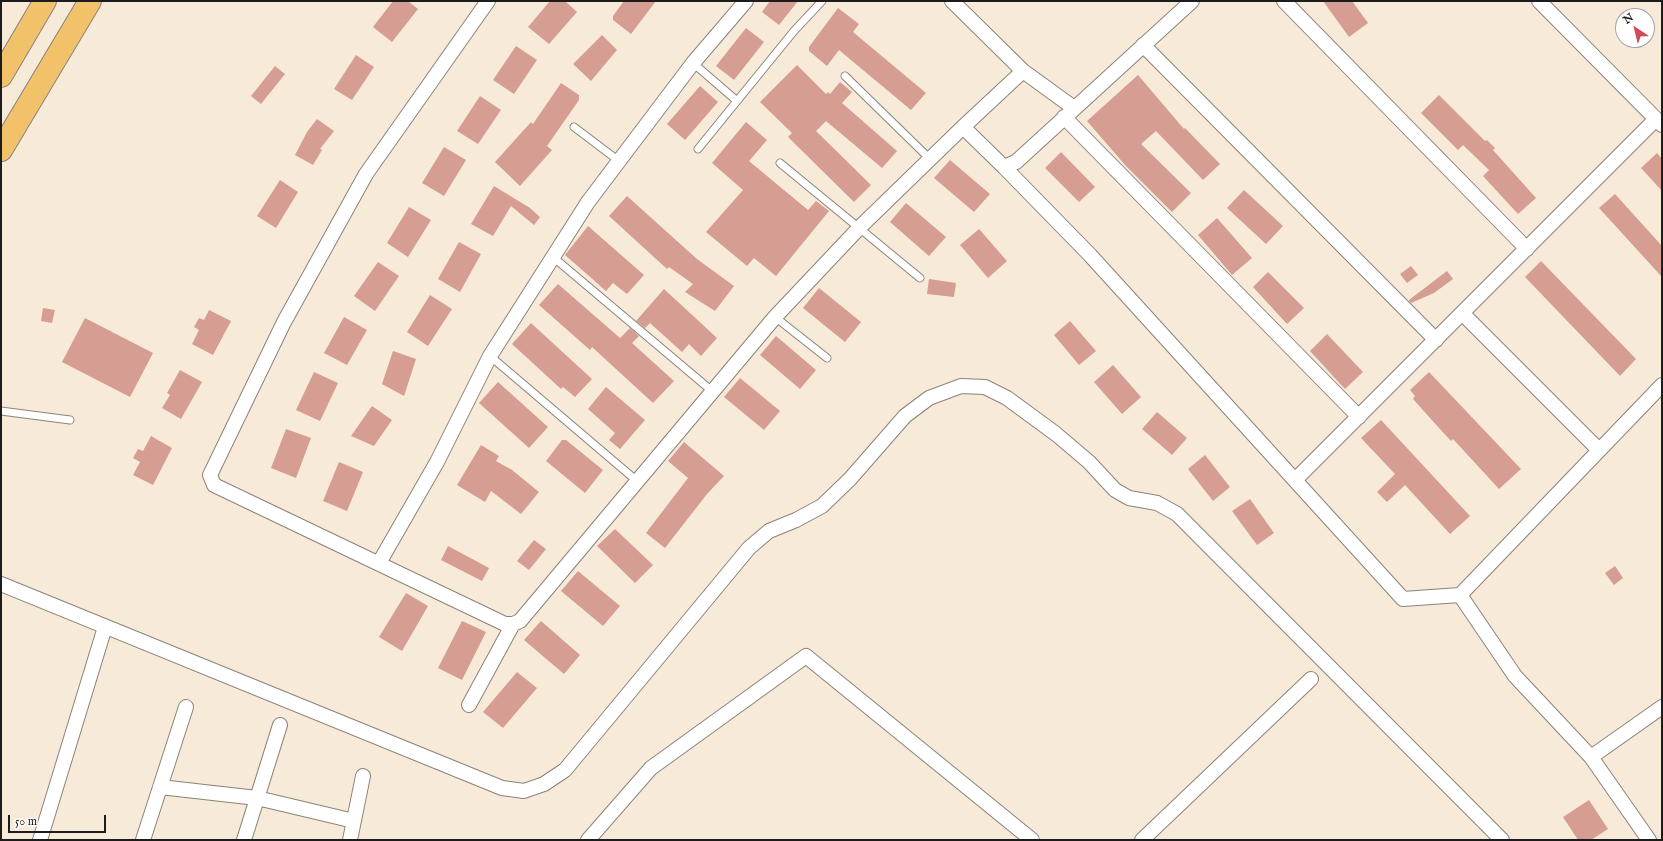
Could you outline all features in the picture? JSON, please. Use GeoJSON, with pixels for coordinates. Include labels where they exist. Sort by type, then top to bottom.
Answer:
{"type":"FeatureCollection","features":[{"type":"Feature","properties":{"kind":"highway"},"geometry":{"type":"LineString","coordinates":[[1,76],[46,1]]}},
{"type":"Feature","properties":{"kind":"highway"},"geometry":{"type":"LineString","coordinates":[[1,150],[90,1]]}},
{"type":"Feature","properties":{"kind":"street"},"geometry":{"type":"LineString","coordinates":[[488,1],[366,174],[284,322],[210,475],[214,485],[505,624],[513,624],[520,621],[775,317],[860,227],[930,158],[1023,71]]}},
{"type":"Feature","properties":{"kind":"street"},"geometry":{"type":"LineString","coordinates":[[379,563],[437,462],[490,356],[588,202],[693,63],[746,1]]}},
{"type":"Feature","properties":{"kind":"street"},"geometry":{"type":"LineString","coordinates":[[952,1],[1023,71],[1069,113],[1359,417]]}},
{"type":"Feature","properties":{"kind":"street"},"geometry":{"type":"LineString","coordinates":[[1004,167],[1016,162],[1192,1]]}},
{"type":"Feature","properties":{"kind":"street"},"geometry":{"type":"LineString","coordinates":[[1284,1],[1526,249]]}},
{"type":"Feature","properties":{"kind":"street"},"geometry":{"type":"LineString","coordinates":[[1295,480],[1526,249],[1659,122],[1539,1]]}},
{"type":"Feature","properties":{"kind":"street"},"geometry":{"type":"LineString","coordinates":[[1143,45],[1436,340]]}},
{"type":"Feature","properties":{"kind":"street"},"geometry":{"type":"LineString","coordinates":[[963,127],[1090,255],[1403,599],[1460,595],[1662,384]]}},
{"type":"Feature","properties":{"kind":"street"},"geometry":{"type":"LineString","coordinates":[[1462,313],[1599,450]]}},
{"type":"Feature","properties":{"kind":"street"},"geometry":{"type":"LineString","coordinates":[[1,584],[502,788],[524,791],[544,784],[565,770],[749,548],[769,531],[796,520],[822,506],[850,478],[905,416],[929,398],[961,386],[985,387],[1007,398],[1056,434],[1089,462],[1114,490],[1129,498],[1157,504],[1177,514],[1502,840]]}},
{"type":"Feature","properties":{"kind":"street"},"geometry":{"type":"LineString","coordinates":[[1460,595],[1515,676],[1591,757],[1649,840]]}},
{"type":"Feature","properties":{"kind":"street"},"geometry":{"type":"LineString","coordinates":[[469,705],[513,624]]}},
{"type":"Feature","properties":{"kind":"street"},"geometry":{"type":"LineString","coordinates":[[40,840],[105,627]]}},
{"type":"Feature","properties":{"kind":"street"},"geometry":{"type":"LineString","coordinates":[[588,840],[651,768],[806,656],[1032,840]]}},
{"type":"Feature","properties":{"kind":"street"},"geometry":{"type":"LineString","coordinates":[[1142,840],[1311,679]]}},
{"type":"Feature","properties":{"kind":"street"},"geometry":{"type":"LineString","coordinates":[[143,840],[186,707]]}},
{"type":"Feature","properties":{"kind":"street"},"geometry":{"type":"LineString","coordinates":[[1591,757],[1662,707]]}},
{"type":"Feature","properties":{"kind":"street"},"geometry":{"type":"LineString","coordinates":[[244,840],[280,725]]}},
{"type":"Feature","properties":{"kind":"street"},"geometry":{"type":"LineString","coordinates":[[350,840],[363,776]]}},
{"type":"Feature","properties":{"kind":"street"},"geometry":{"type":"LineString","coordinates":[[160,787],[257,798],[354,821]]}},
{"type":"Feature","properties":{"kind":"lane"},"geometry":{"type":"LineString","coordinates":[[698,149],[794,31],[822,1]]}},
{"type":"Feature","properties":{"kind":"lane"},"geometry":{"type":"LineString","coordinates":[[693,63],[736,101]]}},
{"type":"Feature","properties":{"kind":"lane"},"geometry":{"type":"LineString","coordinates":[[845,76],[930,158]]}},
{"type":"Feature","properties":{"kind":"lane"},"geometry":{"type":"LineString","coordinates":[[574,127],[619,161]]}},
{"type":"Feature","properties":{"kind":"lane"},"geometry":{"type":"LineString","coordinates":[[780,163],[860,227],[920,278]]}},
{"type":"Feature","properties":{"kind":"lane"},"geometry":{"type":"LineString","coordinates":[[553,257],[712,391]]}},
{"type":"Feature","properties":{"kind":"lane"},"geometry":{"type":"LineString","coordinates":[[775,317],[827,358]]}},
{"type":"Feature","properties":{"kind":"lane"},"geometry":{"type":"LineString","coordinates":[[490,356],[637,481]]}},
{"type":"Feature","properties":{"kind":"lane"},"geometry":{"type":"LineString","coordinates":[[1,411],[70,420]]}},
{"type":"Feature","properties":{"kind":"building"},"geometry":{"type":"Polygon","coordinates":[[[393,1],[408,1],[418,9],[392,42],[373,27],[393,1]]]}},
{"type":"Feature","properties":{"kind":"building"},"geometry":{"type":"Polygon","coordinates":[[[550,1],[565,1],[577,12],[549,44],[528,27],[550,1]]]}},
{"type":"Feature","properties":{"kind":"building"},"geometry":{"type":"Polygon","coordinates":[[[624,1],[656,1],[631,34],[613,20],[613,16],[624,1]]]}},
{"type":"Feature","properties":{"kind":"building"},"geometry":{"type":"Polygon","coordinates":[[[770,1],[798,1],[779,25],[762,12],[770,1]]]}},
{"type":"Feature","properties":{"kind":"building"},"geometry":{"type":"Polygon","coordinates":[[[1323,1],[1352,1],[1368,23],[1349,37],[1323,1]]]}},
{"type":"Feature","properties":{"kind":"building"},"geometry":{"type":"Polygon","coordinates":[[[838,8],[859,24],[853,32],[926,93],[911,110],[839,50],[827,66],[809,51],[809,47],[838,8]]]}},
{"type":"Feature","properties":{"kind":"building"},"geometry":{"type":"Polygon","coordinates":[[[746,28],[764,42],[734,80],[716,66],[746,28]]]}},
{"type":"Feature","properties":{"kind":"building"},"geometry":{"type":"Polygon","coordinates":[[[602,35],[617,50],[591,81],[573,64],[602,35]]]}},
{"type":"Feature","properties":{"kind":"building"},"geometry":{"type":"Polygon","coordinates":[[[516,46],[537,60],[514,94],[493,80],[516,46]]]}},
{"type":"Feature","properties":{"kind":"building"},"geometry":{"type":"Polygon","coordinates":[[[356,55],[374,67],[352,100],[334,89],[356,55]]]}},
{"type":"Feature","properties":{"kind":"building"},"geometry":{"type":"Polygon","coordinates":[[[797,65],[826,94],[828,92],[830,94],[840,82],[852,92],[842,103],[897,151],[882,168],[826,121],[816,131],[871,185],[854,202],[788,137],[792,133],[760,102],[797,65]]]}},
{"type":"Feature","properties":{"kind":"building"},"geometry":{"type":"Polygon","coordinates":[[[275,66],[285,74],[261,104],[251,96],[275,66]]]}},
{"type":"Feature","properties":{"kind":"building"},"geometry":{"type":"Polygon","coordinates":[[[1138,75],[1184,129],[1185,128],[1220,164],[1203,180],[1156,131],[1141,144],[1191,193],[1172,212],[1126,166],[1087,121],[1138,75]]]}},
{"type":"Feature","properties":{"kind":"building"},"geometry":{"type":"Polygon","coordinates":[[[561,83],[579,95],[579,100],[547,146],[552,150],[520,186],[495,162],[531,122],[533,124],[561,83]]]}},
{"type":"Feature","properties":{"kind":"building"},"geometry":{"type":"Polygon","coordinates":[[[700,86],[718,102],[685,140],[667,124],[700,86]]]}},
{"type":"Feature","properties":{"kind":"building"},"geometry":{"type":"Polygon","coordinates":[[[1439,95],[1485,141],[1487,140],[1495,148],[1493,150],[1536,198],[1518,214],[1483,176],[1489,170],[1463,145],[1458,150],[1421,113],[1439,95]]]}},
{"type":"Feature","properties":{"kind":"building"},"geometry":{"type":"Polygon","coordinates":[[[480,96],[501,110],[478,144],[457,131],[480,96]]]}},
{"type":"Feature","properties":{"kind":"building"},"geometry":{"type":"Polygon","coordinates":[[[317,119],[334,131],[320,149],[322,150],[313,165],[295,155],[307,132],[317,119]]]}},
{"type":"Feature","properties":{"kind":"building"},"geometry":{"type":"Polygon","coordinates":[[[746,122],[767,140],[749,161],[808,210],[816,201],[829,211],[776,276],[754,258],[747,266],[706,232],[743,190],[712,163],[746,122]]]}},
{"type":"Feature","properties":{"kind":"building"},"geometry":{"type":"Polygon","coordinates":[[[444,147],[466,160],[444,196],[422,183],[444,147]]]}},
{"type":"Feature","properties":{"kind":"building"},"geometry":{"type":"Polygon","coordinates":[[[1061,152],[1095,187],[1079,202],[1045,168],[1061,152]]]}},
{"type":"Feature","properties":{"kind":"building"},"geometry":{"type":"Polygon","coordinates":[[[1657,153],[1662,159],[1662,191],[1641,168],[1657,153]]]}},
{"type":"Feature","properties":{"kind":"building"},"geometry":{"type":"Polygon","coordinates":[[[950,160],[990,194],[974,212],[934,178],[950,160]]]}},
{"type":"Feature","properties":{"kind":"building"},"geometry":{"type":"Polygon","coordinates":[[[280,180],[298,192],[276,228],[257,216],[280,180]]]}},
{"type":"Feature","properties":{"kind":"building"},"geometry":{"type":"Polygon","coordinates":[[[494,186],[530,208],[540,217],[534,225],[511,206],[493,236],[471,224],[494,186]]]}},
{"type":"Feature","properties":{"kind":"building"},"geometry":{"type":"Polygon","coordinates":[[[1244,190],[1283,226],[1266,244],[1227,208],[1244,190]]]}},
{"type":"Feature","properties":{"kind":"building"},"geometry":{"type":"Polygon","coordinates":[[[1615,194],[1662,246],[1662,277],[1599,208],[1615,194]]]}},
{"type":"Feature","properties":{"kind":"building"},"geometry":{"type":"Polygon","coordinates":[[[627,196],[697,259],[734,286],[715,311],[685,292],[693,284],[669,267],[667,269],[609,216],[627,196]]]}},
{"type":"Feature","properties":{"kind":"building"},"geometry":{"type":"Polygon","coordinates":[[[906,203],[946,237],[929,256],[890,222],[906,203]]]}},
{"type":"Feature","properties":{"kind":"building"},"geometry":{"type":"Polygon","coordinates":[[[409,207],[431,220],[408,257],[387,243],[409,207]]]}},
{"type":"Feature","properties":{"kind":"building"},"geometry":{"type":"Polygon","coordinates":[[[1217,218],[1252,258],[1232,275],[1198,235],[1217,218]]]}},
{"type":"Feature","properties":{"kind":"building"},"geometry":{"type":"Polygon","coordinates":[[[588,226],[644,275],[627,294],[613,283],[606,291],[565,255],[588,226]]]}},
{"type":"Feature","properties":{"kind":"building"},"geometry":{"type":"Polygon","coordinates":[[[979,229],[1007,261],[988,278],[960,245],[979,229]]]}},
{"type":"Feature","properties":{"kind":"building"},"geometry":{"type":"Polygon","coordinates":[[[459,242],[481,254],[460,292],[438,279],[459,242]]]}},
{"type":"Feature","properties":{"kind":"building"},"geometry":{"type":"Polygon","coordinates":[[[1541,261],[1636,359],[1620,376],[1525,277],[1541,261]]]}},
{"type":"Feature","properties":{"kind":"building"},"geometry":{"type":"Polygon","coordinates":[[[378,262],[399,276],[375,311],[354,296],[378,262]]]}},
{"type":"Feature","properties":{"kind":"building"},"geometry":{"type":"Polygon","coordinates":[[[1411,266],[1418,275],[1407,283],[1400,274],[1411,266]]]}},
{"type":"Feature","properties":{"kind":"building"},"geometry":{"type":"Polygon","coordinates":[[[1447,271],[1453,279],[1434,293],[1411,303],[1409,301],[1409,300],[1447,271]]]}},
{"type":"Feature","properties":{"kind":"building"},"geometry":{"type":"Polygon","coordinates":[[[1268,272],[1304,308],[1287,324],[1253,287],[1268,272]]]}},
{"type":"Feature","properties":{"kind":"building"},"geometry":{"type":"Polygon","coordinates":[[[929,279],[956,283],[954,297],[927,294],[929,279]]]}},
{"type":"Feature","properties":{"kind":"building"},"geometry":{"type":"Polygon","coordinates":[[[558,284],[620,338],[630,328],[639,336],[632,343],[674,381],[653,403],[592,347],[590,350],[539,305],[558,284]]]}},
{"type":"Feature","properties":{"kind":"building"},"geometry":{"type":"Polygon","coordinates":[[[819,288],[861,322],[845,342],[803,308],[819,288]]]}},
{"type":"Feature","properties":{"kind":"building"},"geometry":{"type":"Polygon","coordinates":[[[664,289],[717,338],[701,356],[689,344],[682,352],[650,323],[645,328],[636,321],[664,289]]]}},
{"type":"Feature","properties":{"kind":"building"},"geometry":{"type":"Polygon","coordinates":[[[430,295],[452,309],[428,346],[407,332],[430,295]]]}},
{"type":"Feature","properties":{"kind":"building"},"geometry":{"type":"Polygon","coordinates":[[[43,308],[55,310],[52,323],[41,321],[43,308]]]}},
{"type":"Feature","properties":{"kind":"building"},"geometry":{"type":"Polygon","coordinates":[[[209,310],[231,321],[213,355],[192,344],[199,330],[194,327],[199,318],[204,320],[209,310]]]}},
{"type":"Feature","properties":{"kind":"building"},"geometry":{"type":"Polygon","coordinates":[[[344,317],[367,330],[347,365],[324,353],[344,317]]]}},
{"type":"Feature","properties":{"kind":"building"},"geometry":{"type":"Polygon","coordinates":[[[85,318],[153,353],[130,397],[62,362],[85,318]]]}},
{"type":"Feature","properties":{"kind":"building"},"geometry":{"type":"Polygon","coordinates":[[[1070,321],[1096,351],[1079,365],[1054,335],[1070,321]]]}},
{"type":"Feature","properties":{"kind":"building"},"geometry":{"type":"Polygon","coordinates":[[[531,323],[592,379],[575,397],[563,387],[561,389],[512,344],[531,323]]]}},
{"type":"Feature","properties":{"kind":"building"},"geometry":{"type":"Polygon","coordinates":[[[1327,334],[1363,372],[1345,389],[1310,351],[1327,334]]]}},
{"type":"Feature","properties":{"kind":"building"},"geometry":{"type":"Polygon","coordinates":[[[776,336],[816,370],[800,389],[760,355],[776,336]]]}},
{"type":"Feature","properties":{"kind":"building"},"geometry":{"type":"Polygon","coordinates":[[[393,351],[416,359],[404,396],[382,384],[393,351]]]}},
{"type":"Feature","properties":{"kind":"building"},"geometry":{"type":"Polygon","coordinates":[[[1113,365],[1141,397],[1122,414],[1094,382],[1113,365]]]}},
{"type":"Feature","properties":{"kind":"building"},"geometry":{"type":"Polygon","coordinates":[[[180,370],[202,382],[181,419],[162,408],[170,395],[167,393],[180,370]]]}},
{"type":"Feature","properties":{"kind":"building"},"geometry":{"type":"Polygon","coordinates":[[[314,372],[338,383],[320,421],[296,410],[314,372]]]}},
{"type":"Feature","properties":{"kind":"building"},"geometry":{"type":"Polygon","coordinates":[[[1429,372],[1521,469],[1499,489],[1453,439],[1451,441],[1413,399],[1415,396],[1410,390],[1429,372]]]}},
{"type":"Feature","properties":{"kind":"building"},"geometry":{"type":"Polygon","coordinates":[[[740,378],[780,411],[764,430],[724,397],[740,378]]]}},
{"type":"Feature","properties":{"kind":"building"},"geometry":{"type":"Polygon","coordinates":[[[498,382],[548,427],[529,448],[479,403],[498,382]]]}},
{"type":"Feature","properties":{"kind":"building"},"geometry":{"type":"Polygon","coordinates":[[[606,387],[645,420],[620,449],[609,440],[615,433],[588,409],[606,387]]]}},
{"type":"Feature","properties":{"kind":"building"},"geometry":{"type":"Polygon","coordinates":[[[372,406],[392,420],[374,446],[351,436],[372,406]]]}},
{"type":"Feature","properties":{"kind":"building"},"geometry":{"type":"Polygon","coordinates":[[[1157,412],[1187,438],[1172,455],[1142,429],[1157,412]]]}},
{"type":"Feature","properties":{"kind":"building"},"geometry":{"type":"Polygon","coordinates":[[[1381,420],[1470,516],[1450,534],[1405,485],[1387,502],[1377,492],[1395,474],[1361,438],[1381,420]]]}},
{"type":"Feature","properties":{"kind":"building"},"geometry":{"type":"Polygon","coordinates":[[[286,429],[311,438],[296,478],[271,468],[286,429]]]}},
{"type":"Feature","properties":{"kind":"building"},"geometry":{"type":"Polygon","coordinates":[[[151,436],[172,448],[153,485],[133,475],[140,462],[133,458],[138,449],[143,451],[151,436]]]}},
{"type":"Feature","properties":{"kind":"building"},"geometry":{"type":"Polygon","coordinates":[[[562,440],[566,440],[603,470],[585,493],[546,461],[562,440]]]}},
{"type":"Feature","properties":{"kind":"building"},"geometry":{"type":"Polygon","coordinates":[[[684,442],[724,476],[707,494],[665,548],[646,533],[688,478],[668,461],[684,442]]]}},
{"type":"Feature","properties":{"kind":"building"},"geometry":{"type":"Polygon","coordinates":[[[481,445],[499,456],[496,461],[512,470],[539,492],[521,514],[491,491],[485,502],[457,485],[481,445]]]}},
{"type":"Feature","properties":{"kind":"building"},"geometry":{"type":"Polygon","coordinates":[[[1205,455],[1230,487],[1213,501],[1188,469],[1205,455]]]}},
{"type":"Feature","properties":{"kind":"building"},"geometry":{"type":"Polygon","coordinates":[[[339,462],[363,472],[347,511],[323,501],[339,462]]]}},
{"type":"Feature","properties":{"kind":"building"},"geometry":{"type":"Polygon","coordinates":[[[1250,499],[1274,533],[1257,545],[1232,511],[1250,499]]]}},
{"type":"Feature","properties":{"kind":"building"},"geometry":{"type":"Polygon","coordinates":[[[615,529],[653,565],[635,583],[597,546],[615,529]]]}},
{"type":"Feature","properties":{"kind":"building"},"geometry":{"type":"Polygon","coordinates":[[[534,540],[546,549],[529,570],[517,561],[534,540]]]}},
{"type":"Feature","properties":{"kind":"building"},"geometry":{"type":"Polygon","coordinates":[[[448,546],[489,568],[482,581],[441,560],[448,546]]]}},
{"type":"Feature","properties":{"kind":"building"},"geometry":{"type":"Polygon","coordinates":[[[1615,566],[1623,578],[1614,585],[1605,573],[1615,566]]]}},
{"type":"Feature","properties":{"kind":"building"},"geometry":{"type":"Polygon","coordinates":[[[578,571],[620,606],[603,626],[561,591],[578,571]]]}},
{"type":"Feature","properties":{"kind":"building"},"geometry":{"type":"Polygon","coordinates":[[[406,593],[428,606],[402,651],[379,637],[406,593]]]}},
{"type":"Feature","properties":{"kind":"building"},"geometry":{"type":"Polygon","coordinates":[[[462,621],[486,632],[462,680],[438,668],[462,621]]]}},
{"type":"Feature","properties":{"kind":"building"},"geometry":{"type":"Polygon","coordinates":[[[541,621],[580,655],[564,674],[524,640],[541,621]]]}},
{"type":"Feature","properties":{"kind":"building"},"geometry":{"type":"Polygon","coordinates":[[[517,672],[537,688],[503,728],[483,712],[517,672]]]}},
{"type":"Feature","properties":{"kind":"building"},"geometry":{"type":"Polygon","coordinates":[[[1589,800],[1608,829],[1591,840],[1578,840],[1563,817],[1589,800]]]}}]}
